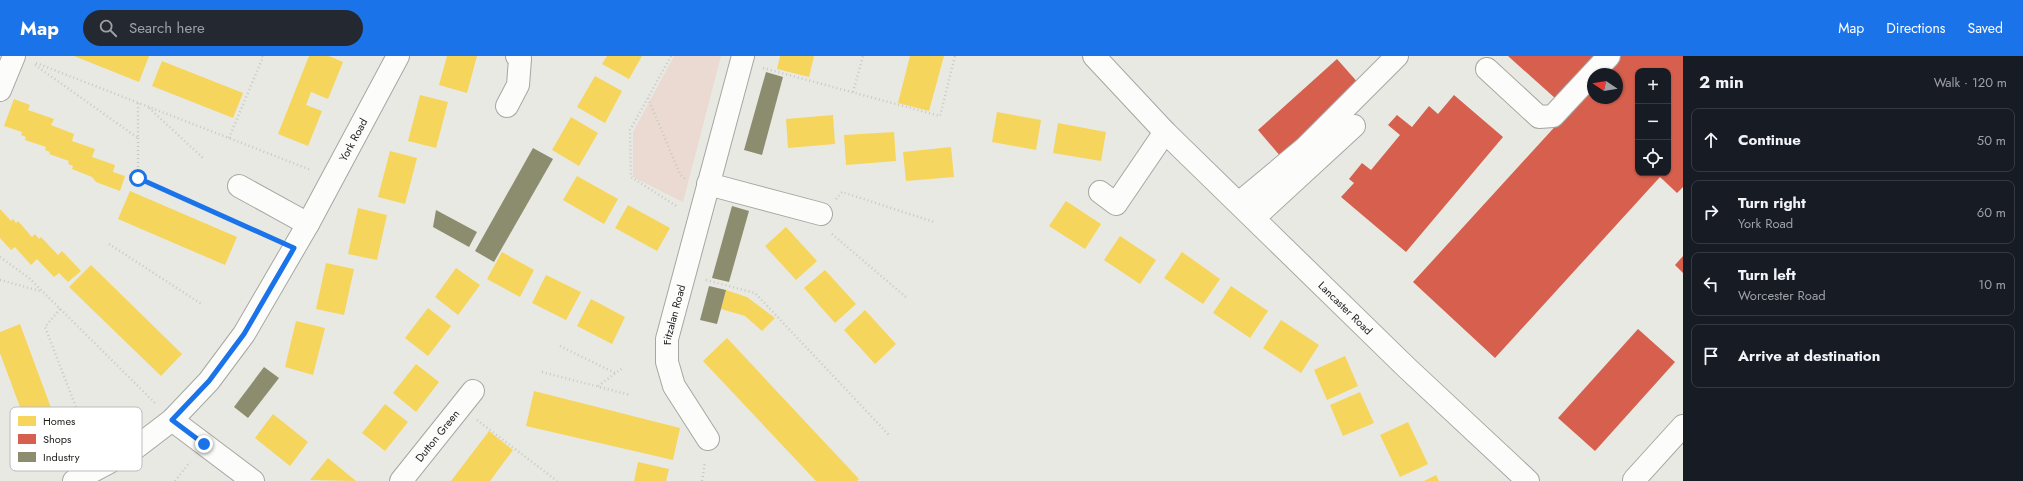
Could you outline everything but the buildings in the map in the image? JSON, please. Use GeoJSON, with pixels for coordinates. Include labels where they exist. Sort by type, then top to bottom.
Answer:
{"type":"FeatureCollection","features":[{"type":"Feature","properties":{"kind":"street"},"geometry":{"type":"LineString","coordinates":[[0,90],[14,56]]}},
{"type":"Feature","properties":{"kind":"street","name":"York Road"},"geometry":{"type":"LineString","coordinates":[[142,443],[172,420],[209,381],[244,334],[308,224],[398,56]]}},
{"type":"Feature","properties":{"kind":"street"},"geometry":{"type":"LineString","coordinates":[[507,106],[518,85],[520,59],[517,56]]}},
{"type":"Feature","properties":{"kind":"street","name":"Lancaster Road"},"geometry":{"type":"LineString","coordinates":[[1094,56],[1165,132],[1407,368],[1528,481]]}},
{"type":"Feature","properties":{"kind":"street"},"geometry":{"type":"LineString","coordinates":[[1239,203],[1305,148],[1397,56]]}},
{"type":"Feature","properties":{"kind":"street"},"geometry":{"type":"LineString","coordinates":[[1487,69],[1539,117],[1553,116],[1609,56]]}},
{"type":"Feature","properties":{"kind":"street","name":"Fitzalan Road"},"geometry":{"type":"LineString","coordinates":[[708,439],[674,386],[667,362],[667,339],[742,59]]}},
{"type":"Feature","properties":{"kind":"street"},"geometry":{"type":"LineString","coordinates":[[1254,218],[1354,126]]}},
{"type":"Feature","properties":{"kind":"street"},"geometry":{"type":"LineString","coordinates":[[1100,192],[1116,204],[1165,132]]}},
{"type":"Feature","properties":{"kind":"street"},"geometry":{"type":"LineString","coordinates":[[239,186],[308,224]]}},
{"type":"Feature","properties":{"kind":"street"},"geometry":{"type":"LineString","coordinates":[[707,187],[821,214]]}},
{"type":"Feature","properties":{"kind":"street","name":"Dutton Green"},"geometry":{"type":"LineString","coordinates":[[401,481],[466,399]]}},
{"type":"Feature","properties":{"kind":"street"},"geometry":{"type":"LineString","coordinates":[[172,420],[253,481]]}},
{"type":"Feature","properties":{"kind":"street"},"geometry":{"type":"LineString","coordinates":[[1634,480],[1683,426]]}},
{"type":"Feature","properties":{"kind":"street","name":"York Road"},"geometry":{"type":"LineString","coordinates":[[74,481],[96,471]]}},
{"type":"Feature","properties":{"kind":"path"},"geometry":{"type":"LineString","coordinates":[[229,138],[264,57],[262,56]]}},
{"type":"Feature","properties":{"kind":"path"},"geometry":{"type":"LineString","coordinates":[[671,56],[630,130],[631,177],[698,219]]}},
{"type":"Feature","properties":{"kind":"path"},"geometry":{"type":"LineString","coordinates":[[853,92],[863,56]]}},
{"type":"Feature","properties":{"kind":"path"},"geometry":{"type":"LineString","coordinates":[[742,59],[940,116],[955,56]]}},
{"type":"Feature","properties":{"kind":"path"},"geometry":{"type":"LineString","coordinates":[[138,138],[29,60],[332,178]]}},
{"type":"Feature","properties":{"kind":"path"},"geometry":{"type":"LineString","coordinates":[[648,98],[680,174],[689,182],[707,187]]}},
{"type":"Feature","properties":{"kind":"path"},"geometry":{"type":"LineString","coordinates":[[138,102],[138,178],[294,248]]}},
{"type":"Feature","properties":{"kind":"path"},"geometry":{"type":"LineString","coordinates":[[148,107],[203,158]]}},
{"type":"Feature","properties":{"kind":"path"},"geometry":{"type":"LineString","coordinates":[[907,298],[828,230],[821,214],[842,192],[934,222]]}},
{"type":"Feature","properties":{"kind":"path"},"geometry":{"type":"LineString","coordinates":[[109,244],[203,306]]}},
{"type":"Feature","properties":{"kind":"path"},"geometry":{"type":"LineString","coordinates":[[0,257],[29,278],[172,420]]}},
{"type":"Feature","properties":{"kind":"path"},"geometry":{"type":"LineString","coordinates":[[684,274],[755,293],[889,435]]}},
{"type":"Feature","properties":{"kind":"path"},"geometry":{"type":"LineString","coordinates":[[0,280],[42,291]]}},
{"type":"Feature","properties":{"kind":"path"},"geometry":{"type":"LineString","coordinates":[[60,309],[45,327],[76,407]]}},
{"type":"Feature","properties":{"kind":"path"},"geometry":{"type":"LineString","coordinates":[[560,346],[615,373]]}},
{"type":"Feature","properties":{"kind":"path"},"geometry":{"type":"LineString","coordinates":[[598,386],[624,367]]}},
{"type":"Feature","properties":{"kind":"path"},"geometry":{"type":"LineString","coordinates":[[542,372],[630,395]]}},
{"type":"Feature","properties":{"kind":"path"},"geometry":{"type":"LineString","coordinates":[[466,399],[553,480],[557,481]]}},
{"type":"Feature","properties":{"kind":"shaded area"},"geometry":{"type":"Polygon","coordinates":[[[674,56],[721,56],[683,202],[633,177],[633,132],[674,56]]]}},
{"type":"Feature","properties":{"kind":"route"},"geometry":{"type":"LineString","coordinates":[[138,178],[294,248],[244,334],[209,381],[172,420],[204,444]]}}]}
